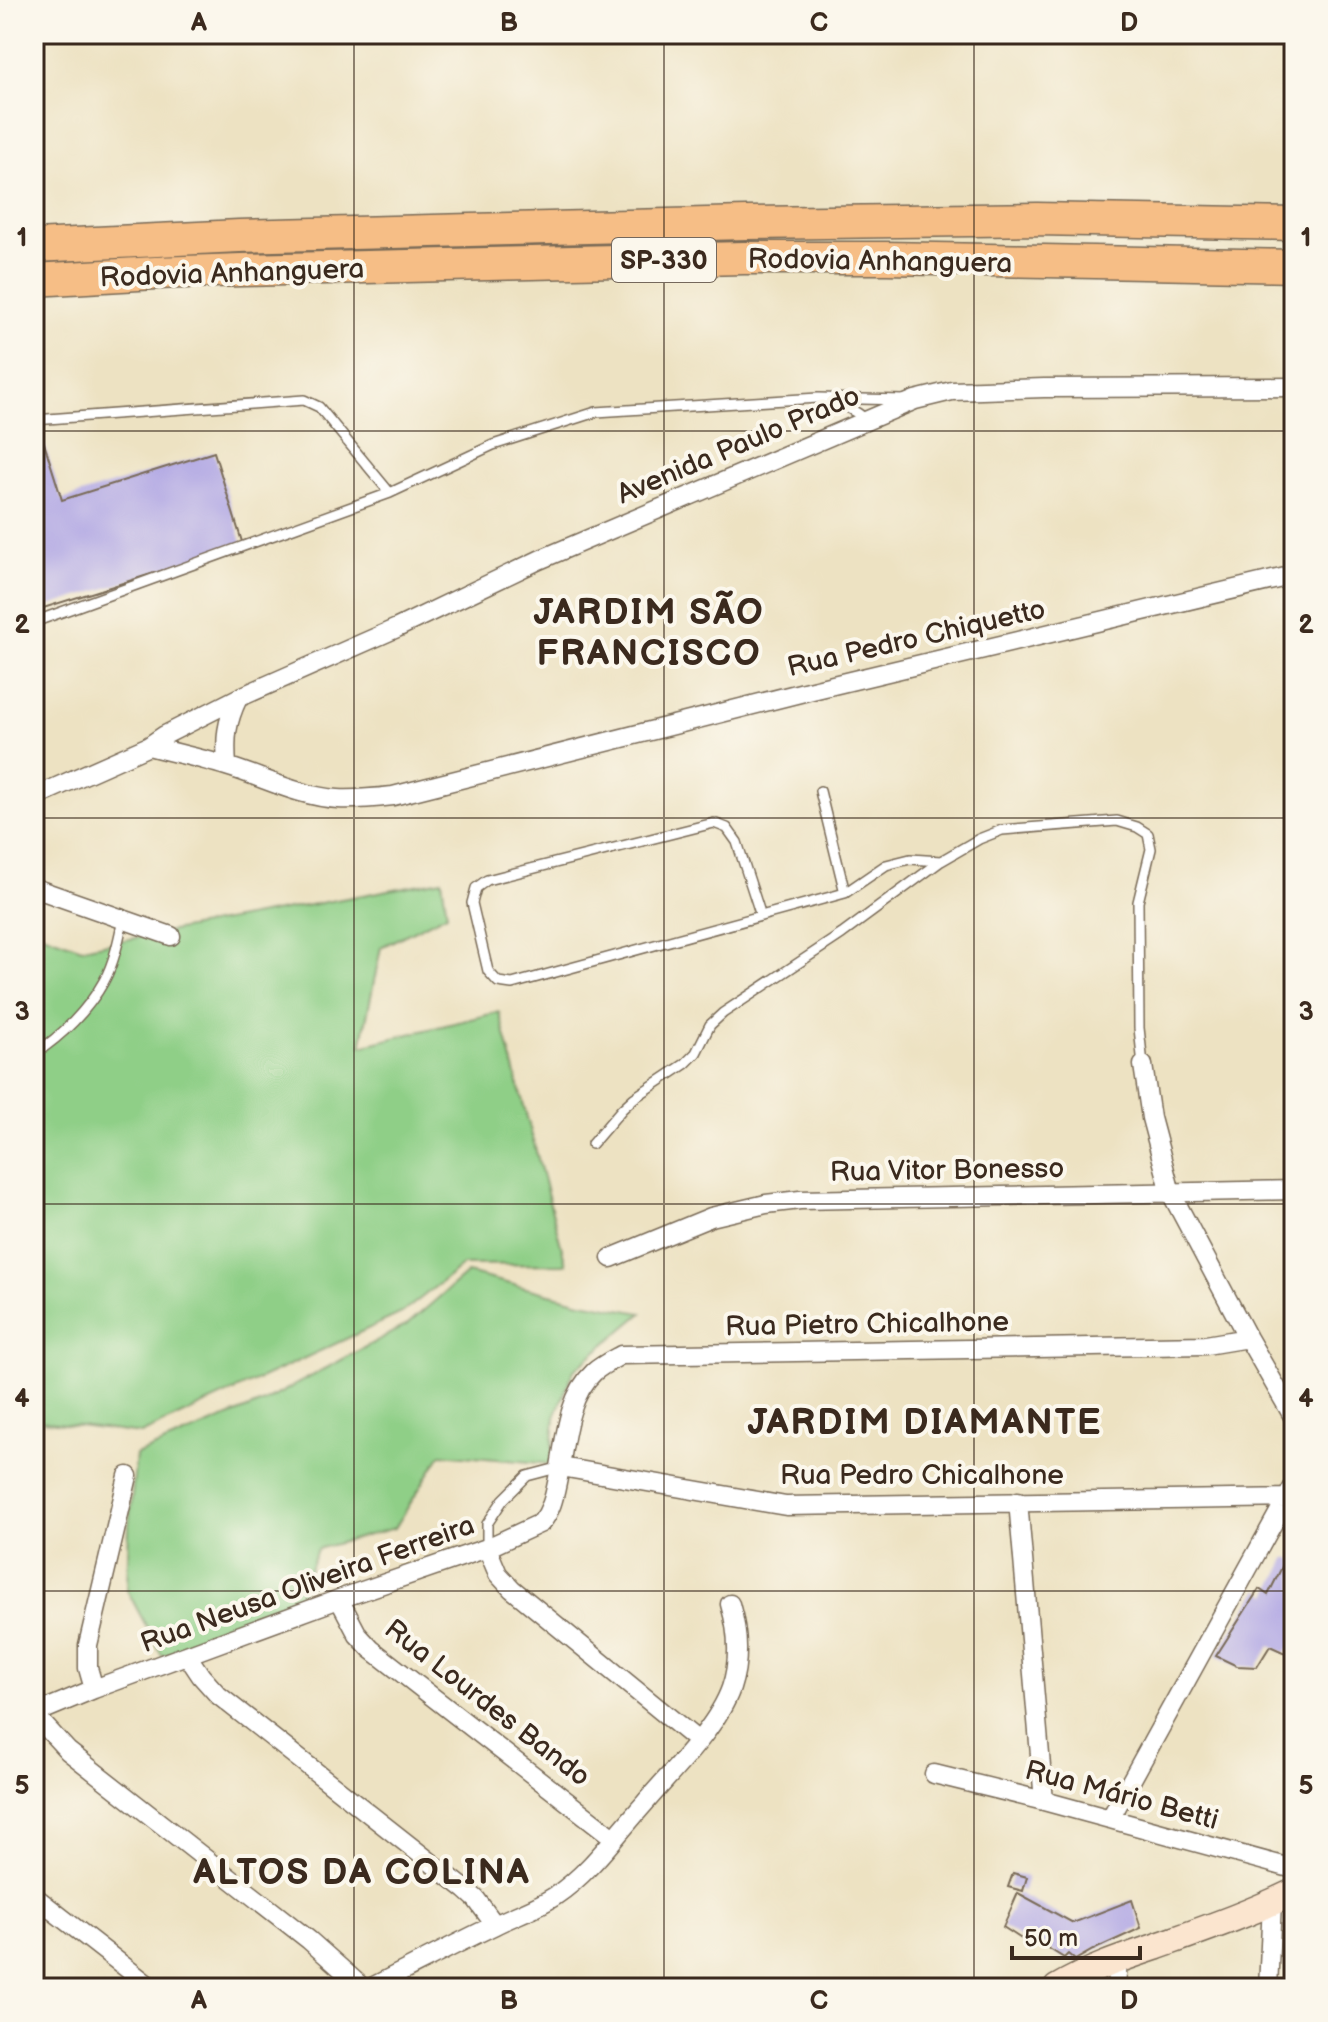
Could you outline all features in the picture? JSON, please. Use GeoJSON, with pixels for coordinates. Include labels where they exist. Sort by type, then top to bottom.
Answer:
{"type":"FeatureCollection","features":[{"type":"Feature","properties":{"kind":"highway","name":"Rodovia Anhanguera"},"geometry":{"type":"LineString","coordinates":[[34,246],[239,236],[746,223],[1037,219],[1294,224]]}},
{"type":"Feature","properties":{"kind":"highway","name":"Rodovia Anhanguera"},"geometry":{"type":"LineString","coordinates":[[34,280],[256,269],[744,258],[1294,266]]}},
{"type":"Feature","properties":{"kind":"street","name":"Avenida Paulo Prado"},"geometry":{"type":"LineString","coordinates":[[34,797],[149,746],[238,698],[397,628],[539,560],[915,400],[952,391],[1294,387]]}},
{"type":"Feature","properties":{"kind":"street","name":"Rua Pedro Chiquetto"},"geometry":{"type":"LineString","coordinates":[[149,746],[336,799],[393,796],[808,691],[1294,575]]}},
{"type":"Feature","properties":{"kind":"street"},"geometry":{"type":"LineString","coordinates":[[227,766],[225,734],[238,698]]}},
{"type":"Feature","properties":{"kind":"street"},"geometry":{"type":"LineString","coordinates":[[185,755],[180,743],[190,722]]}},
{"type":"Feature","properties":{"kind":"street"},"geometry":{"type":"LineString","coordinates":[[34,888],[171,936]]}},
{"type":"Feature","properties":{"kind":"street"},"geometry":{"type":"LineString","coordinates":[[1143,1065],[1151,1118],[1171,1193],[1294,1418]]}},
{"type":"Feature","properties":{"kind":"street","name":"Rua Vitor Bonesso"},"geometry":{"type":"LineString","coordinates":[[611,1258],[711,1217],[788,1201],[1294,1190]]}},
{"type":"Feature","properties":{"kind":"street","name":"Rua Pietro Chicalhone"},"geometry":{"type":"LineString","coordinates":[[561,1467],[577,1396],[595,1371],[621,1355],[1206,1345],[1248,1338]]}},
{"type":"Feature","properties":{"kind":"street","name":"Rua Pedro Chicalhone"},"geometry":{"type":"LineString","coordinates":[[561,1467],[786,1506],[1151,1501],[1292,1493]]}},
{"type":"Feature","properties":{"kind":"street","name":"Rua Neusa Oliveira Ferreira"},"geometry":{"type":"LineString","coordinates":[[34,1714],[339,1599],[487,1548],[533,1527],[547,1516],[561,1467]]}},
{"type":"Feature","properties":{"kind":"street"},"geometry":{"type":"LineString","coordinates":[[94,1689],[88,1668],[88,1645],[128,1476]]}},
{"type":"Feature","properties":{"kind":"street"},"geometry":{"type":"LineString","coordinates":[[1110,1819],[1292,1493]]}},
{"type":"Feature","properties":{"kind":"street"},"geometry":{"type":"LineString","coordinates":[[1018,1501],[1044,1801]]}},
{"type":"Feature","properties":{"kind":"street"},"geometry":{"type":"LineString","coordinates":[[487,1548],[498,1574],[512,1589],[698,1741]]}},
{"type":"Feature","properties":{"kind":"street","name":"Rua Lourdes Bando"},"geometry":{"type":"LineString","coordinates":[[339,1599],[358,1635],[371,1649],[614,1838]]}},
{"type":"Feature","properties":{"kind":"street"},"geometry":{"type":"LineString","coordinates":[[370,1988],[541,1904],[572,1884],[713,1721],[731,1688],[737,1642],[736,1623],[730,1604]]}},
{"type":"Feature","properties":{"kind":"street"},"geometry":{"type":"LineString","coordinates":[[187,1655],[218,1695],[466,1890],[495,1925]]}},
{"type":"Feature","properties":{"kind":"street"},"geometry":{"type":"LineString","coordinates":[[34,1714],[68,1751],[309,1940],[363,1988]]}},
{"type":"Feature","properties":{"kind":"street","name":"Rua Mário Betti"},"geometry":{"type":"LineString","coordinates":[[934,1774],[1294,1869]]}},
{"type":"Feature","properties":{"kind":"street"},"geometry":{"type":"LineString","coordinates":[[34,1896],[152,1988]]}},
{"type":"Feature","properties":{"kind":"street"},"geometry":{"type":"LineString","coordinates":[[1057,1988],[1118,1960],[1250,1913],[1283,1897]]}},
{"type":"Feature","properties":{"kind":"street"},"geometry":{"type":"LineString","coordinates":[[1268,1988],[1283,1897]]}},
{"type":"Feature","properties":{"kind":"street"},"geometry":{"type":"LineString","coordinates":[[1116,1988],[1118,1960]]}},
{"type":"Feature","properties":{"kind":"lane"},"geometry":{"type":"LineString","coordinates":[[34,622],[390,493],[493,445],[596,412],[818,398],[915,400]]}},
{"type":"Feature","properties":{"kind":"lane"},"geometry":{"type":"LineString","coordinates":[[818,398],[850,408],[866,420]]}},
{"type":"Feature","properties":{"kind":"lane"},"geometry":{"type":"LineString","coordinates":[[34,420],[304,400],[319,407],[390,493]]}},
{"type":"Feature","properties":{"kind":"lane"},"geometry":{"type":"LineString","coordinates":[[820,791],[845,893]]}},
{"type":"Feature","properties":{"kind":"lane"},"geometry":{"type":"LineString","coordinates":[[592,1144],[634,1098],[685,1064],[696,1053],[710,1025],[723,1013],[842,934],[941,861],[1002,830],[1117,821],[1148,834],[1151,849],[1138,902],[1139,1028],[1143,1065]]}},
{"type":"Feature","properties":{"kind":"lane"},"geometry":{"type":"LineString","coordinates":[[761,916],[737,842],[727,828],[714,823],[487,880],[476,888],[472,903],[488,971],[498,982],[512,984],[761,916],[845,893],[886,865],[910,859],[941,861]]}},
{"type":"Feature","properties":{"kind":"lane"},"geometry":{"type":"LineString","coordinates":[[34,1054],[47,1046],[92,1000],[106,978],[123,919]]}},
{"type":"Feature","properties":{"kind":"lane"},"geometry":{"type":"LineString","coordinates":[[487,1548],[487,1524],[503,1500],[527,1476],[561,1467]]}},
{"type":"Feature","properties":{"kind":"lane"},"geometry":{"type":"LineString","coordinates":[[914,1988],[959,1988]]}},
{"type":"Feature","properties":{"kind":"green space"},"geometry":{"type":"Polygon","coordinates":[[[442,880],[447,914],[381,947],[361,1046],[499,1012],[566,1264],[463,1265],[402,1313],[141,1434],[34,1420],[34,931],[82,948],[442,880]]]}},
{"type":"Feature","properties":{"kind":"green space"},"geometry":{"type":"Polygon","coordinates":[[[467,1273],[581,1302],[642,1313],[574,1370],[555,1417],[551,1464],[441,1454],[395,1528],[317,1549],[293,1617],[162,1656],[127,1590],[136,1455],[262,1403],[408,1324],[467,1273]]]}},
{"type":"Feature","properties":{"kind":"building"},"geometry":{"type":"Polygon","coordinates":[[[44,443],[62,500],[214,452],[243,545],[34,611],[34,446],[44,443]]]}},
{"type":"Feature","properties":{"kind":"building"},"geometry":{"type":"Polygon","coordinates":[[[1287,1557],[1294,1560],[1294,1642],[1285,1653],[1270,1646],[1257,1667],[1237,1666],[1216,1656],[1259,1589],[1268,1595],[1287,1557]]]}},
{"type":"Feature","properties":{"kind":"building"},"geometry":{"type":"Polygon","coordinates":[[[1013,1873],[1027,1877],[1023,1891],[1008,1887],[1013,1873]]]}},
{"type":"Feature","properties":{"kind":"building"},"geometry":{"type":"Polygon","coordinates":[[[1018,1893],[1073,1923],[1132,1900],[1141,1928],[1075,1960],[1068,1954],[1064,1958],[1027,1935],[1023,1940],[1003,1927],[1018,1893]]]}},
{"type":"Feature","properties":{"kind":"district","name":"JARDIM SÃO FRANCISCO"},"geometry":{"type":"Point","coordinates":[649,632]}},
{"type":"Feature","properties":{"kind":"district","name":"JARDIM DIAMANTE"},"geometry":{"type":"Point","coordinates":[925,1421]}},
{"type":"Feature","properties":{"kind":"district","name":"ALTOS DA COLINA"},"geometry":{"type":"Point","coordinates":[362,1871]}}]}
